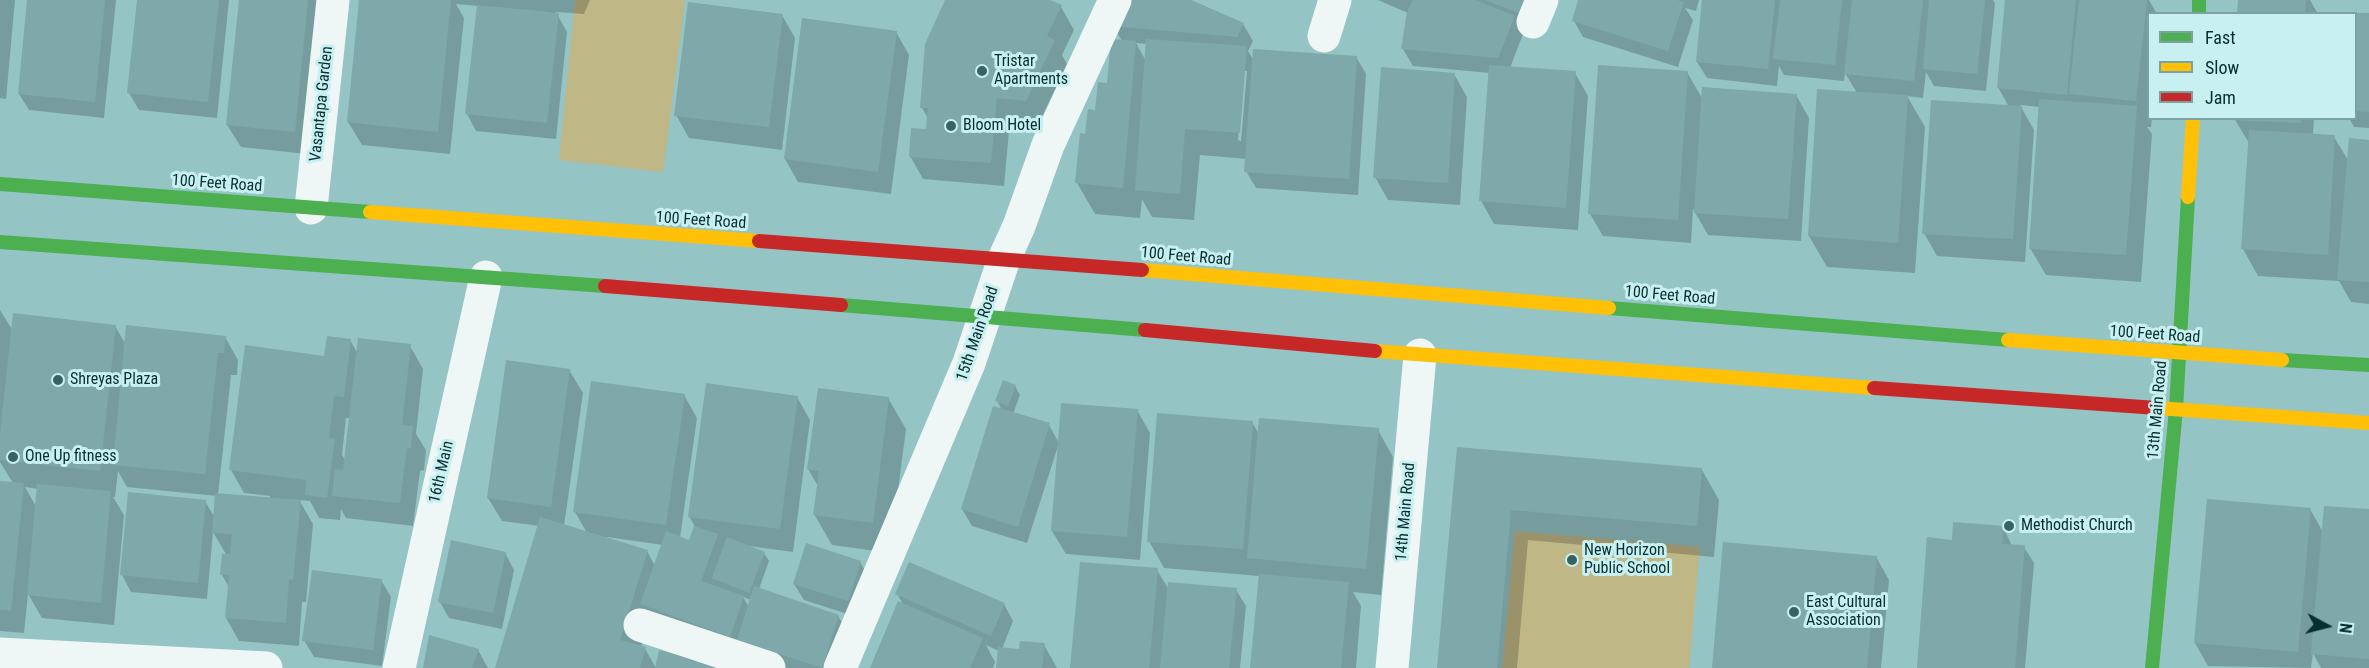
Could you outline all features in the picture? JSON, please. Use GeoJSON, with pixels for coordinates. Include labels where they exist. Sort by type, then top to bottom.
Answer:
{"type":"FeatureCollection","features":[{"type":"Feature","properties":{"kind":"main road","name":"13th Main Road"},"geometry":{"type":"LineString","coordinates":[[2152,668],[2176,409],[2193,120]]}},
{"type":"Feature","properties":{"kind":"main road","name":"100 Feet Road"},"geometry":{"type":"LineString","coordinates":[[0,184],[1004,259],[2180,353],[2369,365]]}},
{"type":"Feature","properties":{"kind":"main road"},"geometry":{"type":"LineString","coordinates":[[0,242],[983,316],[1420,355],[2369,423]]}},
{"type":"Feature","properties":{"kind":"street","name":"Vasantapa Garden"},"geometry":{"type":"LineString","coordinates":[[310,208],[333,0]]}},
{"type":"Feature","properties":{"kind":"street","name":"15th Main Road"},"geometry":{"type":"LineString","coordinates":[[840,668],[969,363],[983,316],[1048,145],[1115,0]]}},
{"type":"Feature","properties":{"kind":"street"},"geometry":{"type":"LineString","coordinates":[[1324,36],[1335,0]]}},
{"type":"Feature","properties":{"kind":"street","name":"16th Main"},"geometry":{"type":"LineString","coordinates":[[399,668],[486,277]]}},
{"type":"Feature","properties":{"kind":"street","name":"14th Main Road"},"geometry":{"type":"LineString","coordinates":[[1392,668],[1420,355]]}},
{"type":"Feature","properties":{"kind":"street"},"geometry":{"type":"LineString","coordinates":[[640,625],[769,668]]}},
{"type":"Feature","properties":{"kind":"street"},"geometry":{"type":"LineString","coordinates":[[0,654],[266,668]]}},
{"type":"Feature","properties":{"kind":"shaded area"},"geometry":{"type":"Polygon","coordinates":[[[575,0],[685,0],[663,172],[559,160],[575,0]]]}},
{"type":"Feature","properties":{"kind":"shaded area"},"geometry":{"type":"Polygon","coordinates":[[[1515,531],[1700,547],[1689,668],[1502,668],[1515,531]]]}},
{"type":"Feature","properties":{"kind":"building"},"geometry":{"type":"Polygon","coordinates":[[[27,0],[105,0],[95,102],[18,94],[27,0]]]}},
{"type":"Feature","properties":{"kind":"building"},"geometry":{"type":"Polygon","coordinates":[[[137,0],[219,0],[208,102],[127,93],[137,0]]]}},
{"type":"Feature","properties":{"kind":"building"},"geometry":{"type":"Polygon","coordinates":[[[239,0],[308,0],[295,132],[226,125],[239,0]]]}},
{"type":"Feature","properties":{"kind":"building"},"geometry":{"type":"Polygon","coordinates":[[[359,0],[451,0],[438,132],[347,122],[359,0]]]}},
{"type":"Feature","properties":{"kind":"building","name":"Tristar Apartments"},"geometry":{"type":"Polygon","coordinates":[[[945,0],[1050,0],[1062,5],[1047,36],[1055,40],[1026,101],[997,98],[991,163],[909,157],[911,128],[926,129],[928,108],[920,108],[925,44],[945,0]]]}},
{"type":"Feature","properties":{"kind":"building"},"geometry":{"type":"Polygon","coordinates":[[[1124,0],[1191,0],[1244,23],[1237,37],[1112,26],[1124,0]]]}},
{"type":"Feature","properties":{"kind":"building"},"geometry":{"type":"Polygon","coordinates":[[[1413,0],[1475,0],[1515,16],[1498,58],[1401,49],[1407,12],[1413,0]]]}},
{"type":"Feature","properties":{"kind":"building"},"geometry":{"type":"Polygon","coordinates":[[[1485,0],[1524,0],[1519,13],[1485,0]]]}},
{"type":"Feature","properties":{"kind":"building"},"geometry":{"type":"Polygon","coordinates":[[[1578,0],[1677,0],[1684,2],[1668,51],[1572,21],[1578,0]]]}},
{"type":"Feature","properties":{"kind":"building"},"geometry":{"type":"Polygon","coordinates":[[[1702,0],[1775,0],[1768,69],[1696,62],[1702,0]]]}},
{"type":"Feature","properties":{"kind":"building"},"geometry":{"type":"Polygon","coordinates":[[[1780,0],[1842,0],[1835,65],[1773,59],[1780,0]]]}},
{"type":"Feature","properties":{"kind":"building"},"geometry":{"type":"Polygon","coordinates":[[[1852,0],[1923,0],[1914,81],[1844,74],[1852,0]]]}},
{"type":"Feature","properties":{"kind":"building"},"geometry":{"type":"Polygon","coordinates":[[[1929,0],[1985,0],[1977,74],[1923,69],[1929,0]]]}},
{"type":"Feature","properties":{"kind":"building"},"geometry":{"type":"Polygon","coordinates":[[[2005,0],[2076,0],[2067,95],[1997,88],[2005,0]]]}},
{"type":"Feature","properties":{"kind":"building"},"geometry":{"type":"Polygon","coordinates":[[[2079,0],[2147,0],[2136,101],[2069,94],[2079,0]]]}},
{"type":"Feature","properties":{"kind":"building"},"geometry":{"type":"Polygon","coordinates":[[[2238,0],[2306,0],[2305,12],[2237,12],[2238,0]]]}},
{"type":"Feature","properties":{"kind":"building"},"geometry":{"type":"Polygon","coordinates":[[[688,2],[783,14],[769,127],[674,116],[688,2]]]}},
{"type":"Feature","properties":{"kind":"building"},"geometry":{"type":"Polygon","coordinates":[[[477,5],[559,13],[547,123],[465,114],[477,5]]]}},
{"type":"Feature","properties":{"kind":"building"},"geometry":{"type":"Polygon","coordinates":[[[2357,13],[2369,13],[2369,112],[2357,111],[2357,13]]]}},
{"type":"Feature","properties":{"kind":"building"},"geometry":{"type":"Polygon","coordinates":[[[802,18],[897,31],[878,172],[784,159],[802,18]]]}},
{"type":"Feature","properties":{"kind":"building"},"geometry":{"type":"Polygon","coordinates":[[[1111,39],[1136,41],[1123,188],[1075,183],[1080,133],[1085,134],[1088,109],[1095,110],[1098,82],[1107,83],[1111,39]]]}},
{"type":"Feature","properties":{"kind":"building"},"geometry":{"type":"Polygon","coordinates":[[[1146,39],[1247,46],[1240,133],[1185,129],[1180,194],[1135,190],[1146,39]]]}},
{"type":"Feature","properties":{"kind":"building"},"geometry":{"type":"Polygon","coordinates":[[[1253,49],[1357,56],[1349,179],[1244,172],[1253,49]]]}},
{"type":"Feature","properties":{"kind":"building"},"geometry":{"type":"Polygon","coordinates":[[[1489,65],[1576,71],[1566,208],[1479,201],[1489,65]]]}},
{"type":"Feature","properties":{"kind":"building"},"geometry":{"type":"Polygon","coordinates":[[[1598,65],[1688,71],[1678,220],[1588,214],[1598,65]]]}},
{"type":"Feature","properties":{"kind":"building"},"geometry":{"type":"Polygon","coordinates":[[[1381,67],[1455,73],[1448,183],[1373,178],[1381,67]]]}},
{"type":"Feature","properties":{"kind":"building"},"geometry":{"type":"Polygon","coordinates":[[[1702,87],[1797,94],[1788,219],[1694,213],[1702,87]]]}},
{"type":"Feature","properties":{"kind":"building"},"geometry":{"type":"Polygon","coordinates":[[[1817,89],[1908,95],[1898,243],[1808,236],[1817,89]]]}},
{"type":"Feature","properties":{"kind":"building"},"geometry":{"type":"Polygon","coordinates":[[[2039,99],[2137,106],[2126,255],[2029,249],[2039,99]]]}},
{"type":"Feature","properties":{"kind":"building"},"geometry":{"type":"Polygon","coordinates":[[[1931,100],[2022,106],[2013,239],[1922,234],[1931,100]]]}},
{"type":"Feature","properties":{"kind":"building"},"geometry":{"type":"Polygon","coordinates":[[[2230,120],[2301,120],[2301,123],[2230,120]]]}},
{"type":"Feature","properties":{"kind":"building"},"geometry":{"type":"Polygon","coordinates":[[[2249,130],[2335,135],[2328,255],[2241,249],[2249,130]]]}},
{"type":"Feature","properties":{"kind":"building"},"geometry":{"type":"Polygon","coordinates":[[[2349,138],[2369,140],[2369,282],[2337,280],[2349,138]]]}},
{"type":"Feature","properties":{"kind":"building","name":"Shreyas Plaza"},"geometry":{"type":"Polygon","coordinates":[[[13,313],[116,325],[100,471],[0,460],[0,434],[13,313]]]}},
{"type":"Feature","properties":{"kind":"building"},"geometry":{"type":"Polygon","coordinates":[[[126,325],[226,336],[224,353],[218,353],[205,474],[113,465],[126,325]]]}},
{"type":"Feature","properties":{"kind":"building"},"geometry":{"type":"Polygon","coordinates":[[[327,336],[351,339],[344,397],[334,396],[329,438],[335,439],[327,498],[305,495],[306,480],[229,470],[245,345],[324,356],[327,336]]]}},
{"type":"Feature","properties":{"kind":"building"},"geometry":{"type":"Polygon","coordinates":[[[358,338],[411,344],[402,425],[413,426],[411,448],[407,448],[400,503],[332,496],[335,469],[343,470],[358,338]]]}},
{"type":"Feature","properties":{"kind":"building"},"geometry":{"type":"Polygon","coordinates":[[[506,360],[570,369],[551,507],[487,498],[506,360]]]}},
{"type":"Feature","properties":{"kind":"building"},"geometry":{"type":"Polygon","coordinates":[[[1003,380],[1016,385],[1008,406],[995,401],[1003,380]]]}},
{"type":"Feature","properties":{"kind":"building"},"geometry":{"type":"Polygon","coordinates":[[[591,381],[685,394],[666,525],[573,512],[591,381]]]}},
{"type":"Feature","properties":{"kind":"building"},"geometry":{"type":"Polygon","coordinates":[[[706,383],[798,396],[780,529],[688,517],[706,383]]]}},
{"type":"Feature","properties":{"kind":"building"},"geometry":{"type":"Polygon","coordinates":[[[818,388],[889,397],[873,523],[813,515],[819,471],[807,469],[818,388]]]}},
{"type":"Feature","properties":{"kind":"building"},"geometry":{"type":"Polygon","coordinates":[[[1061,403],[1138,409],[1127,537],[1051,531],[1061,403]]]}},
{"type":"Feature","properties":{"kind":"building"},"geometry":{"type":"Polygon","coordinates":[[[993,406],[1050,423],[1018,527],[961,509],[993,406]]]}},
{"type":"Feature","properties":{"kind":"building"},"geometry":{"type":"Polygon","coordinates":[[[1157,413],[1253,421],[1243,549],[1147,542],[1157,413]]]}},
{"type":"Feature","properties":{"kind":"building"},"geometry":{"type":"Polygon","coordinates":[[[1259,418],[1379,428],[1366,569],[1247,558],[1259,418]]]}},
{"type":"Feature","properties":{"kind":"building","name":"New Horizon Public School"},"geometry":{"type":"Polygon","coordinates":[[[1457,447],[1702,468],[1697,526],[1511,510],[1497,668],[1437,668],[1457,447]]]}},
{"type":"Feature","properties":{"kind":"building"},"geometry":{"type":"Polygon","coordinates":[[[0,481],[24,483],[11,611],[0,610],[0,481]]]}},
{"type":"Feature","properties":{"kind":"building"},"geometry":{"type":"Polygon","coordinates":[[[37,484],[111,491],[101,603],[27,595],[37,484]]]}},
{"type":"Feature","properties":{"kind":"building"},"geometry":{"type":"Polygon","coordinates":[[[128,492],[206,500],[198,583],[120,575],[128,492]]]}},
{"type":"Feature","properties":{"kind":"building"},"geometry":{"type":"Polygon","coordinates":[[[215,493],[301,500],[293,580],[289,579],[286,623],[225,618],[229,575],[220,575],[222,554],[230,554],[232,534],[212,533],[215,493]]]}},
{"type":"Feature","properties":{"kind":"building"},"geometry":{"type":"Polygon","coordinates":[[[2207,499],[2311,508],[2298,652],[2194,643],[2207,499]]]}},
{"type":"Feature","properties":{"kind":"building"},"geometry":{"type":"Polygon","coordinates":[[[2324,506],[2369,509],[2369,659],[2311,654],[2324,506]]]}},
{"type":"Feature","properties":{"kind":"building"},"geometry":{"type":"Polygon","coordinates":[[[540,517],[648,550],[620,640],[646,647],[640,668],[495,668],[540,517]]]}},
{"type":"Feature","properties":{"kind":"building","name":"Methodist Church"},"geometry":{"type":"Polygon","coordinates":[[[1953,522],[2004,526],[2002,544],[2025,545],[2015,668],[1917,668],[1927,537],[1952,540],[1953,522]]]}},
{"type":"Feature","properties":{"kind":"building"},"geometry":{"type":"Polygon","coordinates":[[[694,526],[718,534],[701,581],[744,596],[730,637],[640,604],[666,531],[689,540],[694,526]]]}},
{"type":"Feature","properties":{"kind":"building"},"geometry":{"type":"Polygon","coordinates":[[[727,537],[765,552],[749,593],[712,578],[727,537]]]}},
{"type":"Feature","properties":{"kind":"building"},"geometry":{"type":"Polygon","coordinates":[[[451,540],[506,552],[493,613],[438,602],[451,540]]]}},
{"type":"Feature","properties":{"kind":"building","name":"East Cultural Association"},"geometry":{"type":"Polygon","coordinates":[[[1723,542],[1877,556],[1867,668],[1712,668],[1723,542]]]}},
{"type":"Feature","properties":{"kind":"building"},"geometry":{"type":"Polygon","coordinates":[[[806,543],[861,561],[848,601],[793,584],[806,543]]]}},
{"type":"Feature","properties":{"kind":"building"},"geometry":{"type":"Polygon","coordinates":[[[909,562],[1005,603],[991,636],[895,594],[909,562]]]}},
{"type":"Feature","properties":{"kind":"building"},"geometry":{"type":"Polygon","coordinates":[[[1080,562],[1158,568],[1149,668],[1070,668],[1080,562]]]}},
{"type":"Feature","properties":{"kind":"building"},"geometry":{"type":"Polygon","coordinates":[[[312,570],[382,579],[373,650],[302,641],[312,570]]]}},
{"type":"Feature","properties":{"kind":"building"},"geometry":{"type":"Polygon","coordinates":[[[1259,574],[1349,582],[1341,668],[1250,668],[1259,574]]]}},
{"type":"Feature","properties":{"kind":"building"},"geometry":{"type":"Polygon","coordinates":[[[1168,582],[1237,588],[1229,668],[1160,668],[1168,582]]]}},
{"type":"Feature","properties":{"kind":"building"},"geometry":{"type":"Polygon","coordinates":[[[754,586],[839,615],[822,668],[737,640],[754,586]]]}},
{"type":"Feature","properties":{"kind":"building"},"geometry":{"type":"Polygon","coordinates":[[[898,601],[983,638],[970,668],[870,668],[898,601]]]}},
{"type":"Feature","properties":{"kind":"building"},"geometry":{"type":"Polygon","coordinates":[[[429,635],[479,649],[472,668],[423,668],[429,635]]]}},
{"type":"Feature","properties":{"kind":"building"},"geometry":{"type":"Polygon","coordinates":[[[1020,641],[1045,643],[1042,668],[996,668],[998,647],[1019,649],[1020,641]]]}},
{"type":"Feature","properties":{"kind":"building"},"geometry":{"type":"Polygon","coordinates":[[[659,650],[726,667],[726,668],[655,668],[659,650]]]}},
{"type":"Feature","properties":{"kind":"traffic: fast"},"geometry":{"type":"LineString","coordinates":[[2199,0],[2199,12]]}},
{"type":"Feature","properties":{"kind":"traffic: fast"},"geometry":{"type":"LineString","coordinates":[[0,184],[370,212]]}},
{"type":"Feature","properties":{"kind":"traffic: fast"},"geometry":{"type":"LineString","coordinates":[[2152,668],[2176,409],[2188,197]]}},
{"type":"Feature","properties":{"kind":"traffic: fast"},"geometry":{"type":"LineString","coordinates":[[0,242],[605,286]]}},
{"type":"Feature","properties":{"kind":"traffic: fast"},"geometry":{"type":"LineString","coordinates":[[841,305],[1145,330]]}},
{"type":"Feature","properties":{"kind":"traffic: fast"},"geometry":{"type":"LineString","coordinates":[[1609,308],[2008,340]]}},
{"type":"Feature","properties":{"kind":"traffic: fast"},"geometry":{"type":"LineString","coordinates":[[2282,360],[2369,365]]}},
{"type":"Feature","properties":{"kind":"traffic: slow"},"geometry":{"type":"LineString","coordinates":[[2188,197],[2193,120]]}},
{"type":"Feature","properties":{"kind":"traffic: slow"},"geometry":{"type":"LineString","coordinates":[[370,212],[759,241]]}},
{"type":"Feature","properties":{"kind":"traffic: slow"},"geometry":{"type":"LineString","coordinates":[[1142,270],[1609,308]]}},
{"type":"Feature","properties":{"kind":"traffic: slow"},"geometry":{"type":"LineString","coordinates":[[2008,340],[2282,360]]}},
{"type":"Feature","properties":{"kind":"traffic: slow"},"geometry":{"type":"LineString","coordinates":[[1375,351],[1874,388]]}},
{"type":"Feature","properties":{"kind":"traffic: slow"},"geometry":{"type":"LineString","coordinates":[[2157,408],[2369,423]]}},
{"type":"Feature","properties":{"kind":"traffic: jam"},"geometry":{"type":"LineString","coordinates":[[759,241],[1142,270]]}},
{"type":"Feature","properties":{"kind":"traffic: jam"},"geometry":{"type":"LineString","coordinates":[[605,286],[841,305]]}},
{"type":"Feature","properties":{"kind":"traffic: jam"},"geometry":{"type":"LineString","coordinates":[[1145,330],[1375,351]]}},
{"type":"Feature","properties":{"kind":"traffic: jam"},"geometry":{"type":"LineString","coordinates":[[1874,388],[2157,408]]}},
{"type":"Feature","properties":{"kind":"place","name":"Tristar Apartments"},"geometry":{"type":"Point","coordinates":[982,71]}},
{"type":"Feature","properties":{"kind":"place","name":"Bloom Hotel"},"geometry":{"type":"Point","coordinates":[951,126]}},
{"type":"Feature","properties":{"kind":"place","name":"Shreyas Plaza"},"geometry":{"type":"Point","coordinates":[58,380]}},
{"type":"Feature","properties":{"kind":"place","name":"One Up fitness"},"geometry":{"type":"Point","coordinates":[13,457]}},
{"type":"Feature","properties":{"kind":"place","name":"Methodist Church"},"geometry":{"type":"Point","coordinates":[2009,526]}},
{"type":"Feature","properties":{"kind":"place","name":"New Horizon Public School"},"geometry":{"type":"Point","coordinates":[1572,560]}},
{"type":"Feature","properties":{"kind":"place","name":"East Cultural Association"},"geometry":{"type":"Point","coordinates":[1794,612]}}]}
